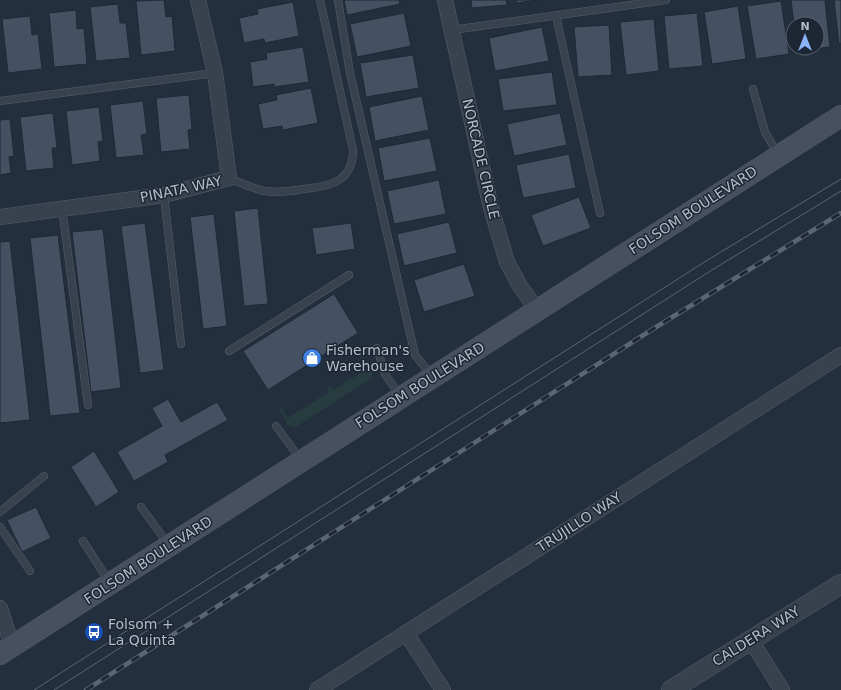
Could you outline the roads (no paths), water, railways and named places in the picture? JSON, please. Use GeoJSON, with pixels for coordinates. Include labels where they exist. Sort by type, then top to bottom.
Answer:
{"type":"FeatureCollection","features":[{"type":"Feature","properties":{"kind":"main road","name":"FOLSOM BOULEVARD"},"geometry":{"type":"LineString","coordinates":[[4,646],[110,584],[841,116]]}},
{"type":"Feature","properties":{"kind":"street","name":"PINATA WAY"},"geometry":{"type":"LineString","coordinates":[[0,217],[164,195],[229,178],[215,73],[198,0]]}},
{"type":"Feature","properties":{"kind":"street","name":"NORCADE CIRCLE"},"geometry":{"type":"LineString","coordinates":[[445,0],[491,208],[507,262],[520,286],[538,310]]}},
{"type":"Feature","properties":{"kind":"street","name":"TRUJILLO WAY"},"geometry":{"type":"LineString","coordinates":[[317,690],[841,355]]}},
{"type":"Feature","properties":{"kind":"street","name":"CALDERA WAY"},"geometry":{"type":"LineString","coordinates":[[671,690],[750,639],[841,584]]}},
{"type":"Feature","properties":{"kind":"street"},"geometry":{"type":"LineString","coordinates":[[0,608],[4,646]]}},
{"type":"Feature","properties":{"kind":"street"},"geometry":{"type":"LineString","coordinates":[[406,633],[443,690]]}},
{"type":"Feature","properties":{"kind":"street"},"geometry":{"type":"LineString","coordinates":[[750,639],[782,690]]}},
{"type":"Feature","properties":{"kind":"lane"},"geometry":{"type":"LineString","coordinates":[[229,178],[265,191],[288,192],[335,183],[344,177],[350,168],[353,150],[320,0]]}},
{"type":"Feature","properties":{"kind":"lane"},"geometry":{"type":"LineString","coordinates":[[338,0],[350,73],[416,355],[433,378]]}},
{"type":"Feature","properties":{"kind":"lane"},"geometry":{"type":"LineString","coordinates":[[452,30],[666,0]]}},
{"type":"Feature","properties":{"kind":"lane"},"geometry":{"type":"LineString","coordinates":[[556,16],[600,213]]}},
{"type":"Feature","properties":{"kind":"lane"},"geometry":{"type":"LineString","coordinates":[[0,101],[215,73]]}},
{"type":"Feature","properties":{"kind":"lane"},"geometry":{"type":"LineString","coordinates":[[753,89],[765,132],[779,156]]}},
{"type":"Feature","properties":{"kind":"lane"},"geometry":{"type":"LineString","coordinates":[[164,195],[181,344]]}},
{"type":"Feature","properties":{"kind":"lane"},"geometry":{"type":"LineString","coordinates":[[62,208],[88,405]]}},
{"type":"Feature","properties":{"kind":"lane"},"geometry":{"type":"LineString","coordinates":[[229,351],[349,275]]}},
{"type":"Feature","properties":{"kind":"lane"},"geometry":{"type":"LineString","coordinates":[[377,348],[386,374],[401,398]]}},
{"type":"Feature","properties":{"kind":"lane"},"geometry":{"type":"LineString","coordinates":[[276,426],[301,461]]}},
{"type":"Feature","properties":{"kind":"lane"},"geometry":{"type":"LineString","coordinates":[[0,512],[44,476]]}},
{"type":"Feature","properties":{"kind":"lane"},"geometry":{"type":"LineString","coordinates":[[141,507],[169,546]]}},
{"type":"Feature","properties":{"kind":"lane"},"geometry":{"type":"LineString","coordinates":[[0,527],[30,570]]}},
{"type":"Feature","properties":{"kind":"lane"},"geometry":{"type":"LineString","coordinates":[[83,541],[110,584]]}},
{"type":"Feature","properties":{"kind":"tram line"},"geometry":{"type":"LineString","coordinates":[[34,690],[706,261],[841,179]]}},
{"type":"Feature","properties":{"kind":"tram line"},"geometry":{"type":"LineString","coordinates":[[54,690],[712,270],[841,191]]}},
{"type":"Feature","properties":{"kind":"railway"},"geometry":{"type":"LineString","coordinates":[[86,690],[653,329],[841,213]]}},
{"type":"Feature","properties":{"kind":"place","name":"Fisherman's Warehouse"},"geometry":{"type":"Point","coordinates":[312,358]}},
{"type":"Feature","properties":{"kind":"place","name":"Folsom + La Quinta"},"geometry":{"type":"Point","coordinates":[94,632]}}]}
